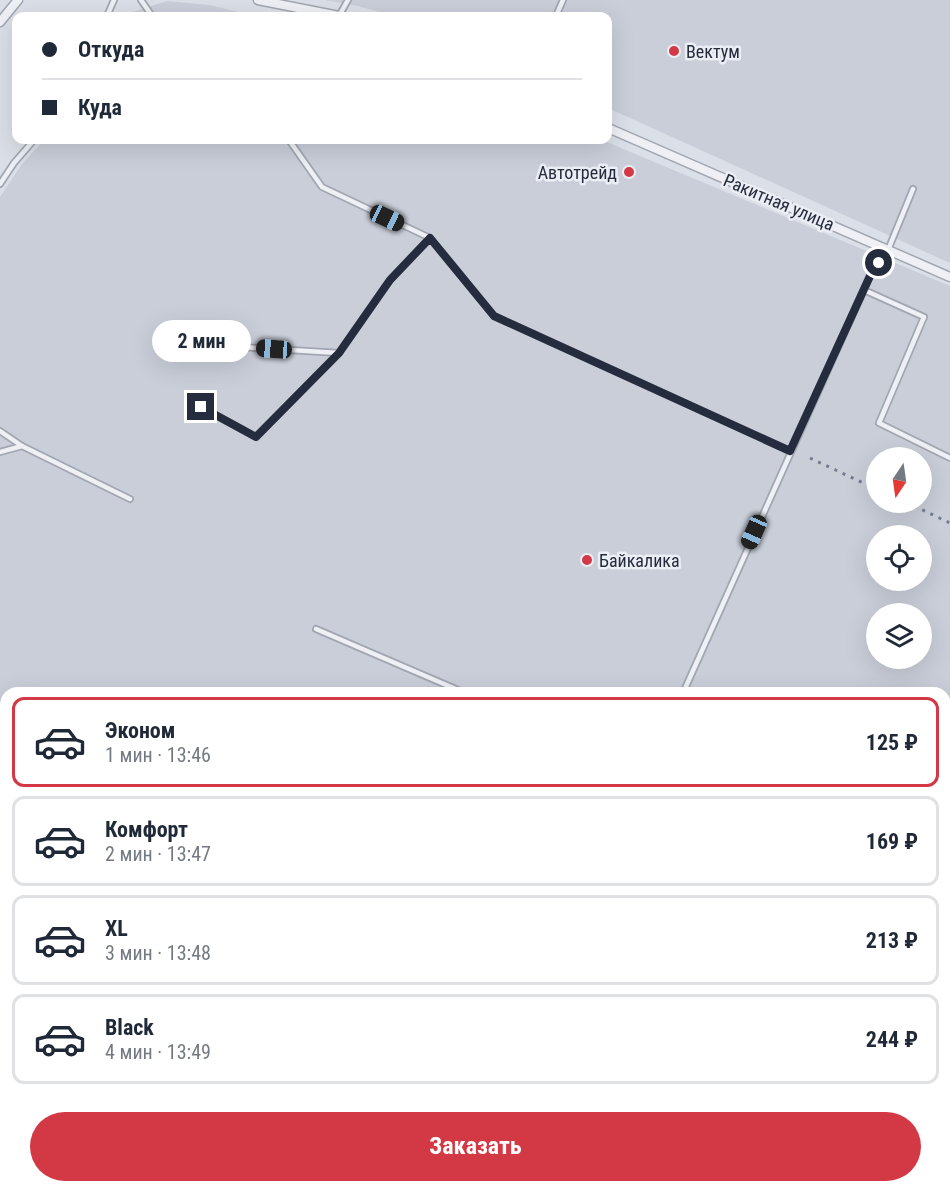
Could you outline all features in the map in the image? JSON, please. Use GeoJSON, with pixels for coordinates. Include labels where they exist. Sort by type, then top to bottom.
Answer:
{"type":"FeatureCollection","features":[{"type":"Feature","properties":{"kind":"street"},"geometry":{"type":"LineString","coordinates":[[0,22],[18,0]]}},
{"type":"Feature","properties":{"kind":"street"},"geometry":{"type":"LineString","coordinates":[[258,0],[319,12]]}},
{"type":"Feature","properties":{"kind":"street","name":"Ракитная улица"},"geometry":{"type":"LineString","coordinates":[[612,130],[950,277]]}},
{"type":"Feature","properties":{"kind":"lane"},"geometry":{"type":"LineString","coordinates":[[0,184],[31,144]]}},
{"type":"Feature","properties":{"kind":"lane"},"geometry":{"type":"LineString","coordinates":[[292,144],[322,187],[430,238],[494,316],[790,451]]}},
{"type":"Feature","properties":{"kind":"lane"},"geometry":{"type":"LineString","coordinates":[[686,687],[790,451],[870,276],[888,250],[913,189]]}},
{"type":"Feature","properties":{"kind":"lane"},"geometry":{"type":"LineString","coordinates":[[201,407],[256,437],[339,353],[390,280],[430,238]]}},
{"type":"Feature","properties":{"kind":"lane"},"geometry":{"type":"LineString","coordinates":[[864,290],[924,317],[879,423],[950,458]]}},
{"type":"Feature","properties":{"kind":"lane"},"geometry":{"type":"LineString","coordinates":[[209,345],[339,353]]}},
{"type":"Feature","properties":{"kind":"lane"},"geometry":{"type":"LineString","coordinates":[[0,431],[22,446],[130,498]]}},
{"type":"Feature","properties":{"kind":"lane"},"geometry":{"type":"LineString","coordinates":[[0,452],[22,446]]}},
{"type":"Feature","properties":{"kind":"lane"},"geometry":{"type":"LineString","coordinates":[[316,629],[451,687]]}},
{"type":"Feature","properties":{"kind":"shaded area"},"geometry":{"type":"Polygon","coordinates":[[[325,0],[950,0],[950,263],[612,110],[612,12],[379,12],[325,0]]]}},
{"type":"Feature","properties":{"kind":"shaded area"},"geometry":{"type":"Polygon","coordinates":[[[167,1],[209,5],[239,12],[133,12],[167,1]]]}},
{"type":"Feature","properties":{"kind":"shaded area"},"geometry":{"type":"Polygon","coordinates":[[[40,144],[612,144],[950,286],[950,687],[0,687],[0,197],[22,164],[40,144]]]}},
{"type":"Feature","properties":{"kind":"railway"},"geometry":{"type":"LineString","coordinates":[[810,458],[866,484]]}},
{"type":"Feature","properties":{"kind":"railway"},"geometry":{"type":"LineString","coordinates":[[929,513],[950,523]]}},
{"type":"Feature","properties":{"kind":"place","name":"Вектум"},"geometry":{"type":"Point","coordinates":[674,51]}},
{"type":"Feature","properties":{"kind":"place","name":"Автотрейд"},"geometry":{"type":"Point","coordinates":[629,172]}},
{"type":"Feature","properties":{"kind":"place","name":"Байкалика"},"geometry":{"type":"Point","coordinates":[587,560]}},
{"type":"Feature","properties":{"kind":"route"},"geometry":{"type":"LineString","coordinates":[[201,407],[256,437],[339,353],[390,280],[430,238],[494,316],[790,451],[870,276],[879,263]]}}]}
